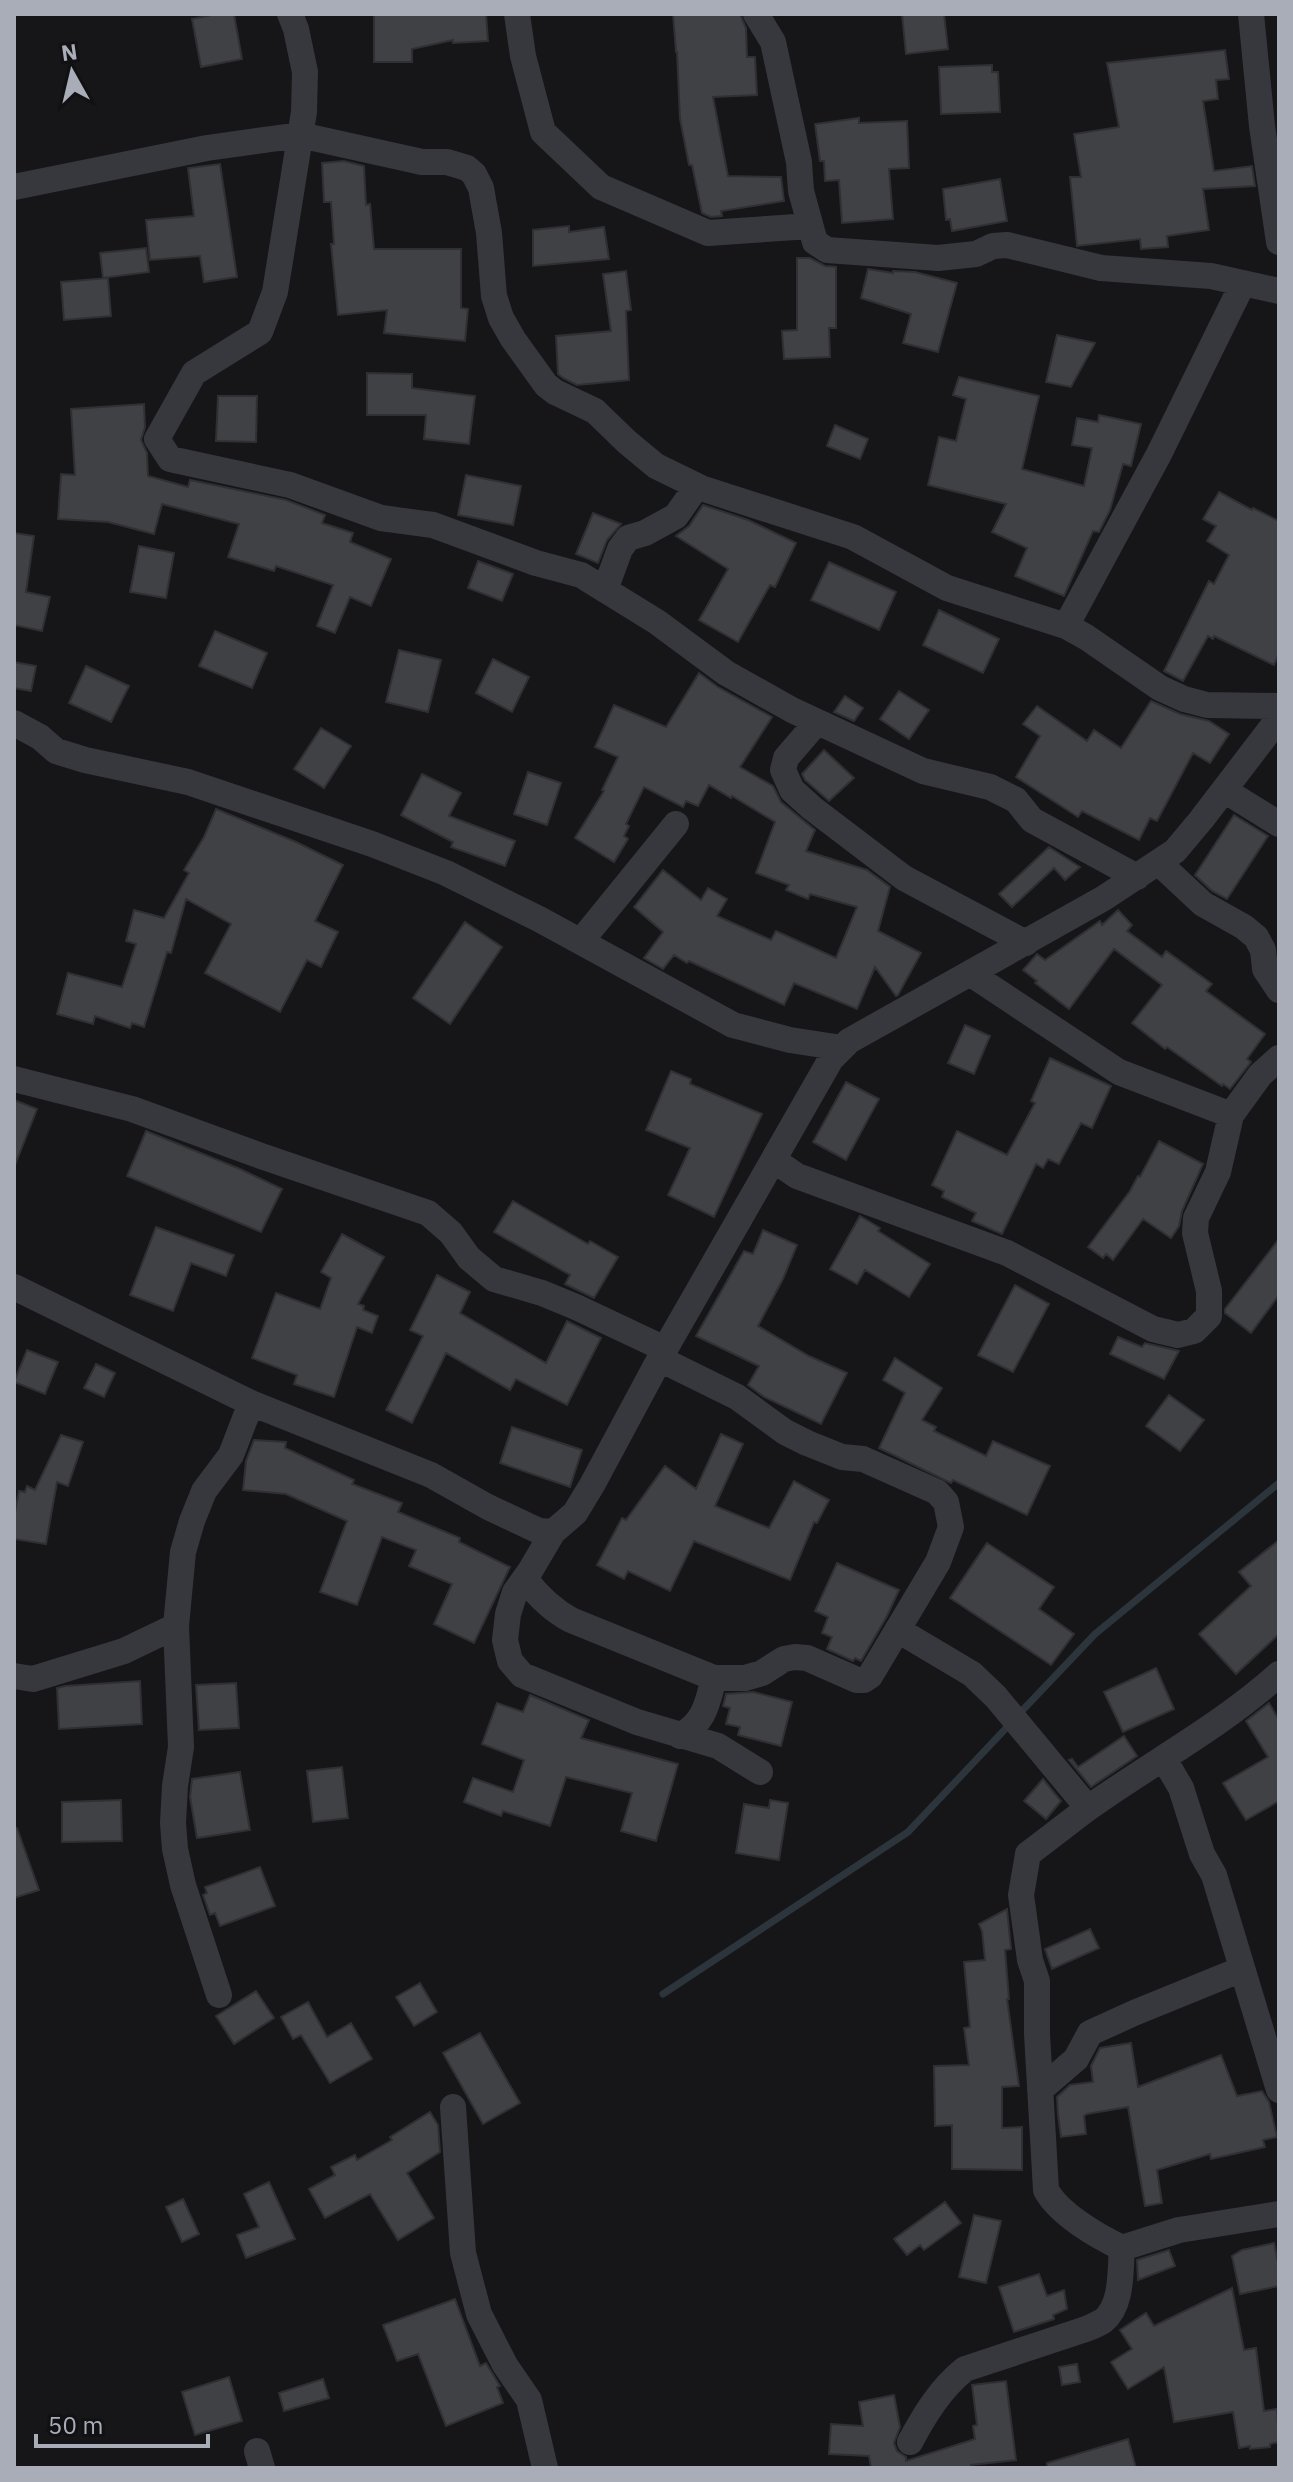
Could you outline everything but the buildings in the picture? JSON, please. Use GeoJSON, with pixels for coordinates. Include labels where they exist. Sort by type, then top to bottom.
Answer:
{"type":"FeatureCollection","features":[{"type":"Feature","properties":{"kind":"street"},"geometry":{"type":"LineString","coordinates":[[290,14],[305,72],[304,112],[275,292],[260,332],[194,373],[157,439],[170,459],[290,485],[381,518],[433,525],[536,563],[581,575],[657,622],[726,673],[817,722],[923,771],[990,787],[1016,800],[1032,820],[1148,870],[1256,937],[1263,950],[1265,969],[1277,978]]}},
{"type":"Feature","properties":{"kind":"street"},"geometry":{"type":"LineString","coordinates":[[517,14],[523,56],[543,132],[601,187],[708,233],[810,226]]}},
{"type":"Feature","properties":{"kind":"street"},"geometry":{"type":"LineString","coordinates":[[756,14],[773,42],[810,226],[815,242],[827,250],[938,258],[976,254],[993,246],[1007,245],[1101,268],[1211,276],[1279,291]]}},
{"type":"Feature","properties":{"kind":"street"},"geometry":{"type":"LineString","coordinates":[[1251,14],[1262,126],[1279,242]]}},
{"type":"Feature","properties":{"kind":"street"},"geometry":{"type":"LineString","coordinates":[[14,187],[207,148],[300,135],[422,162],[447,162],[467,168],[474,174],[484,199],[494,296],[501,318],[520,349],[546,385],[595,411],[656,466],[697,486],[853,537],[947,588],[1066,626],[1160,688],[1184,699],[1207,705],[1279,706]]}},
{"type":"Feature","properties":{"kind":"street"},"geometry":{"type":"LineString","coordinates":[[1066,626],[1159,454],[1243,283]]}},
{"type":"Feature","properties":{"kind":"street"},"geometry":{"type":"LineString","coordinates":[[605,590],[620,549],[628,538],[645,533],[676,516],[697,486]]}},
{"type":"Feature","properties":{"kind":"street"},"geometry":{"type":"LineString","coordinates":[[760,1772],[718,1746],[637,1722],[522,1675],[510,1661],[505,1640],[515,1592],[553,1532],[575,1513],[831,1059],[849,1041],[1026,943],[1175,851],[1279,718]]}},
{"type":"Feature","properties":{"kind":"street"},"geometry":{"type":"LineString","coordinates":[[817,722],[786,758],[783,770],[792,790],[904,878],[1026,943]]}},
{"type":"Feature","properties":{"kind":"street"},"geometry":{"type":"LineString","coordinates":[[14,723],[40,737],[56,751],[188,782],[372,844],[446,873],[581,941],[733,1025],[775,1037],[842,1048]]}},
{"type":"Feature","properties":{"kind":"street"},"geometry":{"type":"LineString","coordinates":[[1224,790],[1279,824]]}},
{"type":"Feature","properties":{"kind":"street"},"geometry":{"type":"LineString","coordinates":[[581,941],[676,824]]}},
{"type":"Feature","properties":{"kind":"street"},"geometry":{"type":"LineString","coordinates":[[971,974],[1119,1072],[1231,1115]]}},
{"type":"Feature","properties":{"kind":"street"},"geometry":{"type":"LineString","coordinates":[[775,1161],[797,1176],[1007,1253],[1153,1329],[1178,1335],[1194,1331],[1209,1316],[1209,1291],[1195,1233],[1196,1218],[1218,1172],[1231,1115],[1260,1075],[1279,1058]]}},
{"type":"Feature","properties":{"kind":"street"},"geometry":{"type":"LineString","coordinates":[[14,1079],[132,1109],[428,1213],[451,1233],[469,1258],[494,1279],[576,1307],[737,1397],[785,1432],[842,1457],[863,1459],[937,1492],[950,1512],[951,1527],[938,1562],[870,1676],[864,1680],[857,1680],[807,1658],[795,1657],[784,1659],[762,1673],[745,1678],[714,1678],[557,1613],[525,1579]]}},
{"type":"Feature","properties":{"kind":"street"},"geometry":{"type":"LineString","coordinates":[[14,1287],[251,1403],[431,1475],[539,1531],[553,1532]]}},
{"type":"Feature","properties":{"kind":"street"},"geometry":{"type":"LineString","coordinates":[[219,1995],[183,1885],[175,1849],[175,1786],[181,1747],[176,1626],[183,1552],[192,1521],[204,1491],[231,1455],[251,1403]]}},
{"type":"Feature","properties":{"kind":"street"},"geometry":{"type":"LineString","coordinates":[[14,1676],[33,1679],[124,1651],[176,1626]]}},
{"type":"Feature","properties":{"kind":"street"},"geometry":{"type":"LineString","coordinates":[[898,1630],[972,1674],[996,1697],[1088,1808]]}},
{"type":"Feature","properties":{"kind":"street"},"geometry":{"type":"LineString","coordinates":[[1279,1674],[1250,1700],[1088,1808],[1028,1854],[1021,1895],[1030,1960],[1037,1981],[1046,2190],[1062,2210],[1122,2248],[1179,2230],[1279,2214]]}},
{"type":"Feature","properties":{"kind":"street"},"geometry":{"type":"LineString","coordinates":[[680,1736],[696,1726],[702,1716],[714,1678]]}},
{"type":"Feature","properties":{"kind":"street"},"geometry":{"type":"LineString","coordinates":[[1164,1759],[1181,1788],[1202,1854],[1214,1875],[1279,2090]]}},
{"type":"Feature","properties":{"kind":"street"},"geometry":{"type":"LineString","coordinates":[[1040,2090],[1076,2059],[1090,2033],[1242,1969]]}},
{"type":"Feature","properties":{"kind":"street"},"geometry":{"type":"LineString","coordinates":[[453,2107],[463,2253],[479,2314],[505,2365],[529,2400],[545,2468]]}},
{"type":"Feature","properties":{"kind":"street"},"geometry":{"type":"LineString","coordinates":[[910,2442],[926,2411],[954,2377],[965,2369],[1104,2321],[1114,2307],[1119,2291],[1122,2248]]}},
{"type":"Feature","properties":{"kind":"waterway"},"geometry":{"type":"LineString","coordinates":[[1018,1715],[1095,1634],[1279,1483]]}},
{"type":"Feature","properties":{"kind":"waterway"},"geometry":{"type":"LineString","coordinates":[[663,1994],[908,1832],[1010,1724]]}}]}
